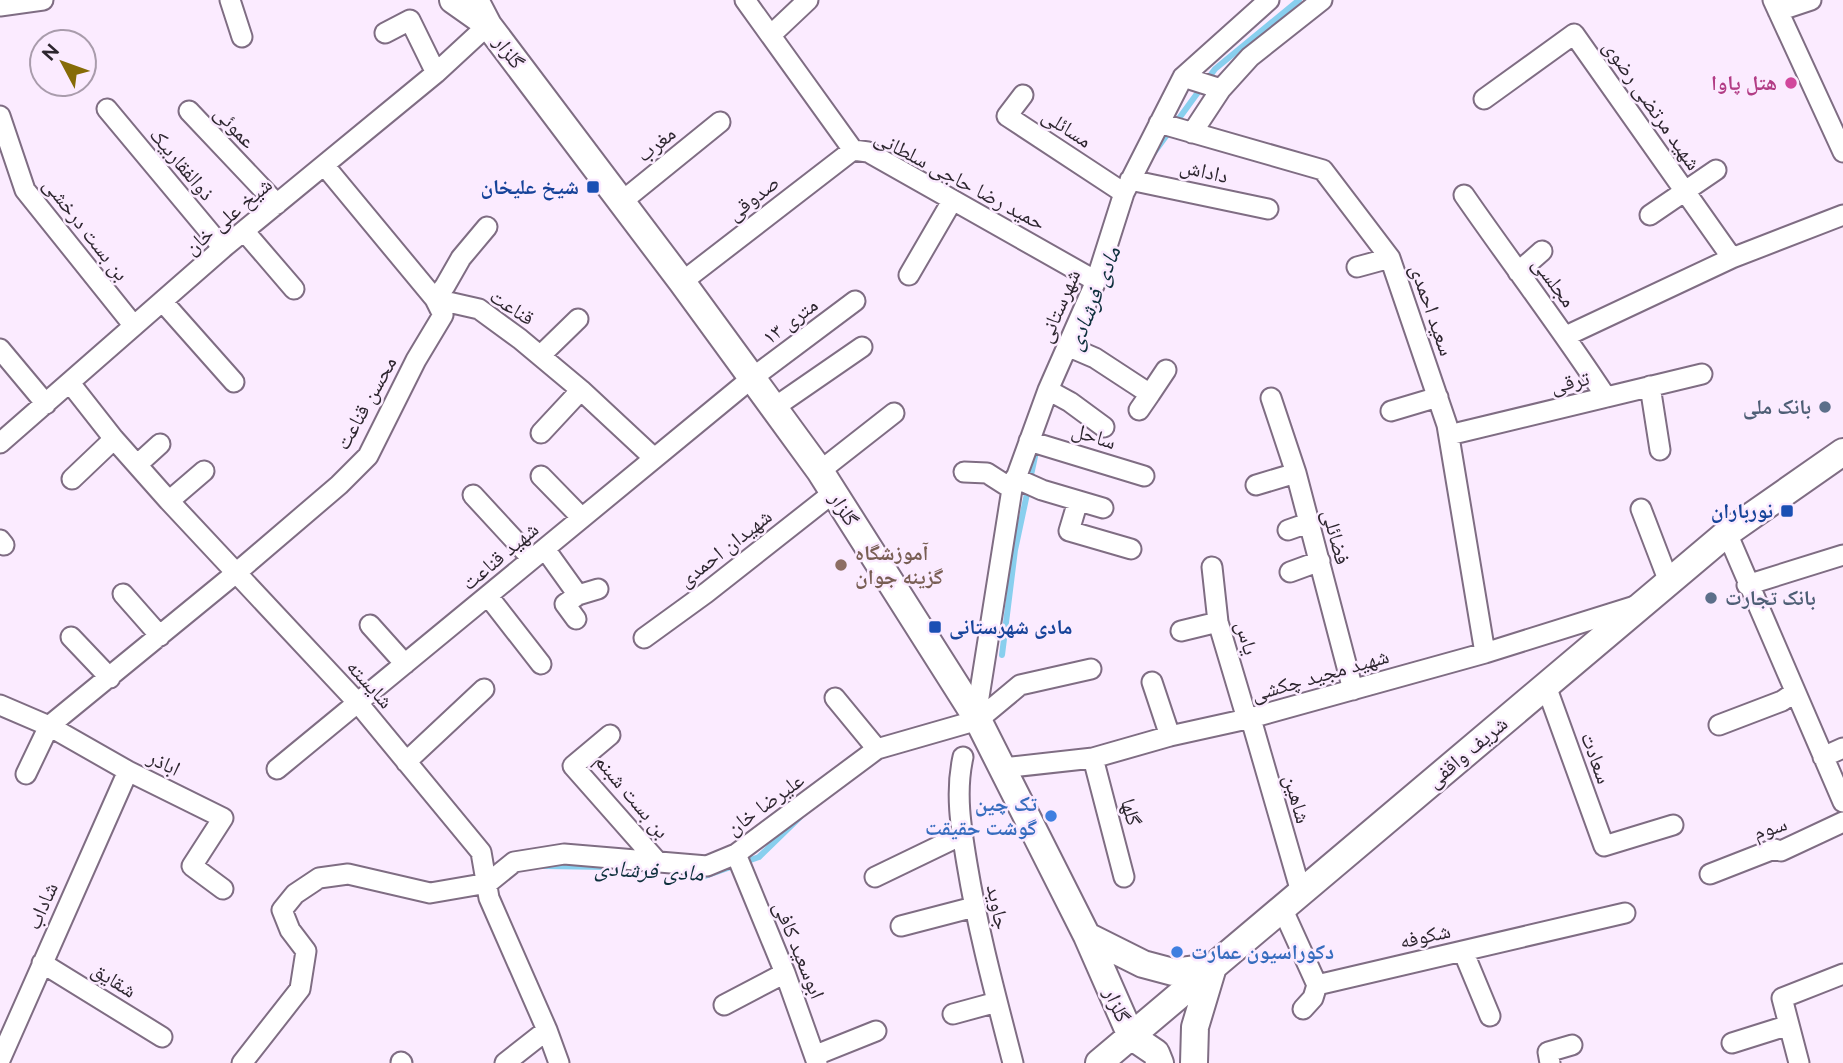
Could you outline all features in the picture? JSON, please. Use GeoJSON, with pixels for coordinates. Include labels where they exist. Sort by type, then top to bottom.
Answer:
{"type":"FeatureCollection","features":[{"type":"Feature","properties":{"kind":"main road","name":"گلزار"},"geometry":{"type":"LineString","coordinates":[[453,0],[488,25]]}},
{"type":"Feature","properties":{"kind":"main road","name":"گلزار"},"geometry":{"type":"LineString","coordinates":[[475,0],[488,25],[682,282],[820,471],[977,718],[1087,936],[1131,1036]]}},
{"type":"Feature","properties":{"kind":"main road","name":"شریف واقفی"},"geometry":{"type":"LineString","coordinates":[[1099,1063],[1727,533],[1843,452]]}},
{"type":"Feature","properties":{"kind":"main road"},"geometry":{"type":"LineString","coordinates":[[1087,936],[1143,964],[1173,972],[1213,967],[1195,1027],[1194,1063]]}},
{"type":"Feature","properties":{"kind":"main road"},"geometry":{"type":"LineString","coordinates":[[1129,1063],[1131,1036],[1156,1053],[1160,1063]]}},
{"type":"Feature","properties":{"kind":"street"},"geometry":{"type":"LineString","coordinates":[[0,6],[43,0]]}},
{"type":"Feature","properties":{"kind":"street"},"geometry":{"type":"LineString","coordinates":[[230,0],[242,37]]}},
{"type":"Feature","properties":{"kind":"street","name":"حمید رضا حاجی سلطانی"},"geometry":{"type":"LineString","coordinates":[[745,0],[853,150],[868,152],[1096,281]]}},
{"type":"Feature","properties":{"kind":"street"},"geometry":{"type":"LineString","coordinates":[[772,34],[808,0]]}},
{"type":"Feature","properties":{"kind":"street","name":"شهرستانی"},"geometry":{"type":"LineString","coordinates":[[977,718],[1013,483],[1048,390],[1096,281],[1127,186],[1183,77],[1269,0]]}},
{"type":"Feature","properties":{"kind":"street"},"geometry":{"type":"LineString","coordinates":[[1192,133],[1221,89],[1250,57],[1322,0]]}},
{"type":"Feature","properties":{"kind":"street"},"geometry":{"type":"LineString","coordinates":[[1811,0],[1776,5],[1843,152]]}},
{"type":"Feature","properties":{"kind":"street"},"geometry":{"type":"LineString","coordinates":[[386,33],[410,20],[436,73]]}},
{"type":"Feature","properties":{"kind":"street","name":"شیخ علی خان"},"geometry":{"type":"LineString","coordinates":[[0,443],[223,248],[436,73],[488,25]]}},
{"type":"Feature","properties":{"kind":"street","name":"شهید مرتضی رضوی"},"geometry":{"type":"LineString","coordinates":[[1485,99],[1574,34],[1732,258]]}},
{"type":"Feature","properties":{"kind":"street"},"geometry":{"type":"LineString","coordinates":[[1183,77],[1221,89]]}},
{"type":"Feature","properties":{"kind":"street","name":"مسائلی"},"geometry":{"type":"LineString","coordinates":[[1023,95],[1007,116],[1127,186]]}},
{"type":"Feature","properties":{"kind":"street","name":"ذوالفقاربیک"},"geometry":{"type":"LineString","coordinates":[[107,109],[223,248]]}},
{"type":"Feature","properties":{"kind":"street","name":"عموئی"},"geometry":{"type":"LineString","coordinates":[[188,111],[276,204]]}},
{"type":"Feature","properties":{"kind":"street","name":"بن بست درخشی"},"geometry":{"type":"LineString","coordinates":[[0,116],[25,190],[134,326]]}},
{"type":"Feature","properties":{"kind":"street","name":"مغرب"},"geometry":{"type":"LineString","coordinates":[[621,203],[720,121]]}},
{"type":"Feature","properties":{"kind":"street","name":"سعید احمدی"},"geometry":{"type":"LineString","coordinates":[[1159,123],[1324,170],[1390,258],[1449,435],[1485,653]]}},
{"type":"Feature","properties":{"kind":"street","name":"صدوقی"},"geometry":{"type":"LineString","coordinates":[[682,282],[853,150]]}},
{"type":"Feature","properties":{"kind":"street"},"geometry":{"type":"LineString","coordinates":[[324,165],[435,299],[461,258],[487,227]]}},
{"type":"Feature","properties":{"kind":"street"},"geometry":{"type":"LineString","coordinates":[[1650,215],[1716,170]]}},
{"type":"Feature","properties":{"kind":"street","name":"داداش"},"geometry":{"type":"LineString","coordinates":[[1127,186],[1154,184],[1268,209]]}},
{"type":"Feature","properties":{"kind":"street","name":"مجلسی"},"geometry":{"type":"LineString","coordinates":[[1464,195],[1566,336],[1606,397]]}},
{"type":"Feature","properties":{"kind":"street"},"geometry":{"type":"LineString","coordinates":[[909,275],[952,201]]}},
{"type":"Feature","properties":{"kind":"street"},"geometry":{"type":"LineString","coordinates":[[1566,336],[1732,258],[1843,215]]}},
{"type":"Feature","properties":{"kind":"street"},"geometry":{"type":"LineString","coordinates":[[245,232],[294,289]]}},
{"type":"Feature","properties":{"kind":"street"},"geometry":{"type":"LineString","coordinates":[[1518,272],[1542,251]]}},
{"type":"Feature","properties":{"kind":"street"},"geometry":{"type":"LineString","coordinates":[[1357,267],[1390,258]]}},
{"type":"Feature","properties":{"kind":"street","name":"قناعت"},"geometry":{"type":"LineString","coordinates":[[435,299],[479,309],[541,355],[654,458]]}},
{"type":"Feature","properties":{"kind":"street","name":"محسن قناعت"},"geometry":{"type":"LineString","coordinates":[[236,573],[339,485],[368,456],[416,359],[443,315],[435,299]]}},
{"type":"Feature","properties":{"kind":"street","name":"۱۳ متری"},"geometry":{"type":"LineString","coordinates":[[752,378],[855,301]]}},
{"type":"Feature","properties":{"kind":"street"},"geometry":{"type":"LineString","coordinates":[[163,302],[234,382]]}},
{"type":"Feature","properties":{"kind":"street"},"geometry":{"type":"LineString","coordinates":[[541,355],[578,319]]}},
{"type":"Feature","properties":{"kind":"street"},"geometry":{"type":"LineString","coordinates":[[1067,346],[1095,358],[1150,394]]}},
{"type":"Feature","properties":{"kind":"street"},"geometry":{"type":"LineString","coordinates":[[775,407],[862,347]]}},
{"type":"Feature","properties":{"kind":"street"},"geometry":{"type":"LineString","coordinates":[[0,349],[46,404]]}},
{"type":"Feature","properties":{"kind":"street"},"geometry":{"type":"LineString","coordinates":[[1139,410],[1166,370]]}},
{"type":"Feature","properties":{"kind":"street","name":"ترقی"},"geometry":{"type":"LineString","coordinates":[[1449,435],[1702,374]]}},
{"type":"Feature","properties":{"kind":"street","name":"شهید قناعت"},"geometry":{"type":"LineString","coordinates":[[276,769],[752,378]]}},
{"type":"Feature","properties":{"kind":"street","name":"شایسته"},"geometry":{"type":"LineString","coordinates":[[70,383],[114,439],[169,501],[358,702],[481,852],[489,898],[559,1063]]}},
{"type":"Feature","properties":{"kind":"street"},"geometry":{"type":"LineString","coordinates":[[1650,386],[1660,450]]}},
{"type":"Feature","properties":{"kind":"street"},"geometry":{"type":"LineString","coordinates":[[541,433],[581,390]]}},
{"type":"Feature","properties":{"kind":"street"},"geometry":{"type":"LineString","coordinates":[[1048,390],[1070,402],[1104,427]]}},
{"type":"Feature","properties":{"kind":"street"},"geometry":{"type":"LineString","coordinates":[[1391,411],[1438,397]]}},
{"type":"Feature","properties":{"kind":"street","name":"فضائلی"},"geometry":{"type":"LineString","coordinates":[[1271,398],[1296,473],[1353,690]]}},
{"type":"Feature","properties":{"kind":"street"},"geometry":{"type":"LineString","coordinates":[[820,471],[894,413]]}},
{"type":"Feature","properties":{"kind":"street"},"geometry":{"type":"LineString","coordinates":[[72,478],[114,439]]}},
{"type":"Feature","properties":{"kind":"street","name":"ساحل"},"geometry":{"type":"LineString","coordinates":[[1029,441],[1144,476]]}},
{"type":"Feature","properties":{"kind":"street"},"geometry":{"type":"LineString","coordinates":[[138,464],[160,444]]}},
{"type":"Feature","properties":{"kind":"street"},"geometry":{"type":"LineString","coordinates":[[169,501],[204,471]]}},
{"type":"Feature","properties":{"kind":"street"},"geometry":{"type":"LineString","coordinates":[[964,472],[987,473],[1103,508]]}},
{"type":"Feature","properties":{"kind":"street"},"geometry":{"type":"LineString","coordinates":[[1256,485],[1296,473]]}},
{"type":"Feature","properties":{"kind":"street"},"geometry":{"type":"LineString","coordinates":[[541,476],[582,518]]}},
{"type":"Feature","properties":{"kind":"street","name":"شهیدان احمدی"},"geometry":{"type":"LineString","coordinates":[[644,638],[834,494]]}},
{"type":"Feature","properties":{"kind":"street"},"geometry":{"type":"LineString","coordinates":[[473,495],[539,554],[578,595]]}},
{"type":"Feature","properties":{"kind":"street"},"geometry":{"type":"LineString","coordinates":[[1078,501],[1069,531],[1131,549]]}},
{"type":"Feature","properties":{"kind":"street"},"geometry":{"type":"LineString","coordinates":[[1641,509],[1669,582]]}},
{"type":"Feature","properties":{"kind":"street"},"geometry":{"type":"LineString","coordinates":[[1288,530],[1308,523]]}},
{"type":"Feature","properties":{"kind":"street"},"geometry":{"type":"LineString","coordinates":[[1727,533],[1843,802]]}},
{"type":"Feature","properties":{"kind":"street"},"geometry":{"type":"LineString","coordinates":[[1748,585],[1843,555]]}},
{"type":"Feature","properties":{"kind":"street"},"geometry":{"type":"LineString","coordinates":[[1290,572],[1320,561]]}},
{"type":"Feature","properties":{"kind":"street","name":"یاس"},"geometry":{"type":"LineString","coordinates":[[1212,567],[1219,622],[1247,719]]}},
{"type":"Feature","properties":{"kind":"street"},"geometry":{"type":"LineString","coordinates":[[26,774],[49,726],[236,573]]}},
{"type":"Feature","properties":{"kind":"street"},"geometry":{"type":"LineString","coordinates":[[576,619],[565,604],[578,595],[598,589]]}},
{"type":"Feature","properties":{"kind":"street"},"geometry":{"type":"LineString","coordinates":[[122,594],[160,636]]}},
{"type":"Feature","properties":{"kind":"street"},"geometry":{"type":"LineString","coordinates":[[488,596],[541,664]]}},
{"type":"Feature","properties":{"kind":"street","name":"شهید مجید چکشی"},"geometry":{"type":"LineString","coordinates":[[1003,768],[1093,758],[1170,736],[1247,719],[1485,653],[1643,603]]}},
{"type":"Feature","properties":{"kind":"street"},"geometry":{"type":"LineString","coordinates":[[1181,631],[1219,622]]}},
{"type":"Feature","properties":{"kind":"street"},"geometry":{"type":"LineString","coordinates":[[370,625],[405,664]]}},
{"type":"Feature","properties":{"kind":"street"},"geometry":{"type":"LineString","coordinates":[[71,637],[110,678]]}},
{"type":"Feature","properties":{"kind":"street"},"geometry":{"type":"LineString","coordinates":[[977,718],[1020,685],[1091,669]]}},
{"type":"Feature","properties":{"kind":"street"},"geometry":{"type":"LineString","coordinates":[[1152,682],[1170,736]]}},
{"type":"Feature","properties":{"kind":"street","name":"سعادت"},"geometry":{"type":"LineString","coordinates":[[1546,685],[1604,846],[1673,825]]}},
{"type":"Feature","properties":{"kind":"street"},"geometry":{"type":"LineString","coordinates":[[407,762],[484,689]]}},
{"type":"Feature","properties":{"kind":"street"},"geometry":{"type":"LineString","coordinates":[[1719,725],[1782,701],[1794,692]]}},
{"type":"Feature","properties":{"kind":"street"},"geometry":{"type":"LineString","coordinates":[[835,698],[877,749]]}},
{"type":"Feature","properties":{"kind":"street","name":"اباذر"},"geometry":{"type":"LineString","coordinates":[[0,705],[49,726],[128,771],[223,818],[192,866],[223,889]]}},
{"type":"Feature","properties":{"kind":"street","name":"علیرضا خان"},"geometry":{"type":"LineString","coordinates":[[488,883],[514,862],[564,854],[707,866],[736,854],[877,749],[977,718]]}},
{"type":"Feature","properties":{"kind":"street","name":"شاهین"},"geometry":{"type":"LineString","coordinates":[[1247,719],[1253,726],[1292,900]]}},
{"type":"Feature","properties":{"kind":"street","name":"بن بست شبنم"},"geometry":{"type":"LineString","coordinates":[[610,735],[573,766],[656,860]]}},
{"type":"Feature","properties":{"kind":"street"},"geometry":{"type":"LineString","coordinates":[[1823,757],[1843,748]]}},
{"type":"Feature","properties":{"kind":"street","name":"جاوید"},"geometry":{"type":"LineString","coordinates":[[963,757],[958,780],[962,835],[974,907],[1013,1063]]}},
{"type":"Feature","properties":{"kind":"street","name":"گلها"},"geometry":{"type":"LineString","coordinates":[[1093,758],[1124,877]]}},
{"type":"Feature","properties":{"kind":"street","name":"شاداب"},"geometry":{"type":"LineString","coordinates":[[5,1059],[42,963],[128,771]]}},
{"type":"Feature","properties":{"kind":"street","name":"سوم"},"geometry":{"type":"LineString","coordinates":[[1710,874],[1774,849],[1781,851],[1843,822]]}},
{"type":"Feature","properties":{"kind":"street"},"geometry":{"type":"LineString","coordinates":[[875,877],[962,835]]}},
{"type":"Feature","properties":{"kind":"street","name":"ابوسعید کافی"},"geometry":{"type":"LineString","coordinates":[[736,854],[817,1059]]}},
{"type":"Feature","properties":{"kind":"street"},"geometry":{"type":"LineString","coordinates":[[242,1063],[300,989],[306,951],[290,930],[282,910],[295,894],[319,878],[348,874],[430,893],[488,883]]}},
{"type":"Feature","properties":{"kind":"street"},"geometry":{"type":"LineString","coordinates":[[1292,900],[1317,985],[1313,998],[1303,1009]]}},
{"type":"Feature","properties":{"kind":"street"},"geometry":{"type":"LineString","coordinates":[[901,926],[974,907]]}},
{"type":"Feature","properties":{"kind":"street","name":"شکوفه"},"geometry":{"type":"LineString","coordinates":[[1317,985],[1625,913]]}},
{"type":"Feature","properties":{"kind":"street"},"geometry":{"type":"LineString","coordinates":[[1463,951],[1490,1016]]}},
{"type":"Feature","properties":{"kind":"street","name":"شقایق"},"geometry":{"type":"LineString","coordinates":[[42,963],[162,1037]]}},
{"type":"Feature","properties":{"kind":"street"},"geometry":{"type":"LineString","coordinates":[[724,1005],[785,973]]}},
{"type":"Feature","properties":{"kind":"street"},"geometry":{"type":"LineString","coordinates":[[1799,1063],[1782,998],[1843,974]]}},
{"type":"Feature","properties":{"kind":"street"},"geometry":{"type":"LineString","coordinates":[[953,1014],[997,1002]]}},
{"type":"Feature","properties":{"kind":"street"},"geometry":{"type":"LineString","coordinates":[[1732,1043],[1789,1025]]}},
{"type":"Feature","properties":{"kind":"street"},"geometry":{"type":"LineString","coordinates":[[505,1063],[547,1030]]}},
{"type":"Feature","properties":{"kind":"street"},"geometry":{"type":"LineString","coordinates":[[817,1059],[876,1031]]}},
{"type":"Feature","properties":{"kind":"street"},"geometry":{"type":"LineString","coordinates":[[1550,1063],[1548,1052],[1572,1045]]}},
{"type":"Feature","properties":{"kind":"waterway","name":"مادی فرشادی"},"geometry":{"type":"LineString","coordinates":[[1153,154],[1215,69],[1299,0]]}},
{"type":"Feature","properties":{"kind":"waterway","name":"مادی فرشادی"},"geometry":{"type":"LineString","coordinates":[[1002,655],[1015,550],[1037,447]]}},
{"type":"Feature","properties":{"kind":"waterway","name":"مادی فرشادی"},"geometry":{"type":"LineString","coordinates":[[680,873],[705,876],[759,857],[800,817]]}},
{"type":"Feature","properties":{"kind":"waterway","name":"مادی فرشادی"},"geometry":{"type":"LineString","coordinates":[[544,866],[607,867]]}},
{"type":"Feature","properties":{"kind":"place","name":"هتل پاوا"},"geometry":{"type":"Point","coordinates":[1791,83]}},
{"type":"Feature","properties":{"kind":"place","name":"شیخ علیخان"},"geometry":{"type":"Point","coordinates":[593,187]}},
{"type":"Feature","properties":{"kind":"place","name":"بانک ملی"},"geometry":{"type":"Point","coordinates":[1825,407]}},
{"type":"Feature","properties":{"kind":"place","name":"نورباران"},"geometry":{"type":"Point","coordinates":[1787,511]}},
{"type":"Feature","properties":{"kind":"place","name":"آموزشگاه گزینه جوان"},"geometry":{"type":"Point","coordinates":[841,565]}},
{"type":"Feature","properties":{"kind":"place","name":"بانک تجارت"},"geometry":{"type":"Point","coordinates":[1711,598]}},
{"type":"Feature","properties":{"kind":"place","name":"مادی شهرستانی"},"geometry":{"type":"Point","coordinates":[935,627]}},
{"type":"Feature","properties":{"kind":"place","name":"تک چین گوشت حقیقت"},"geometry":{"type":"Point","coordinates":[1051,816]}},
{"type":"Feature","properties":{"kind":"place","name":"دکوراسیون عمارت"},"geometry":{"type":"Point","coordinates":[1177,952]}}]}
